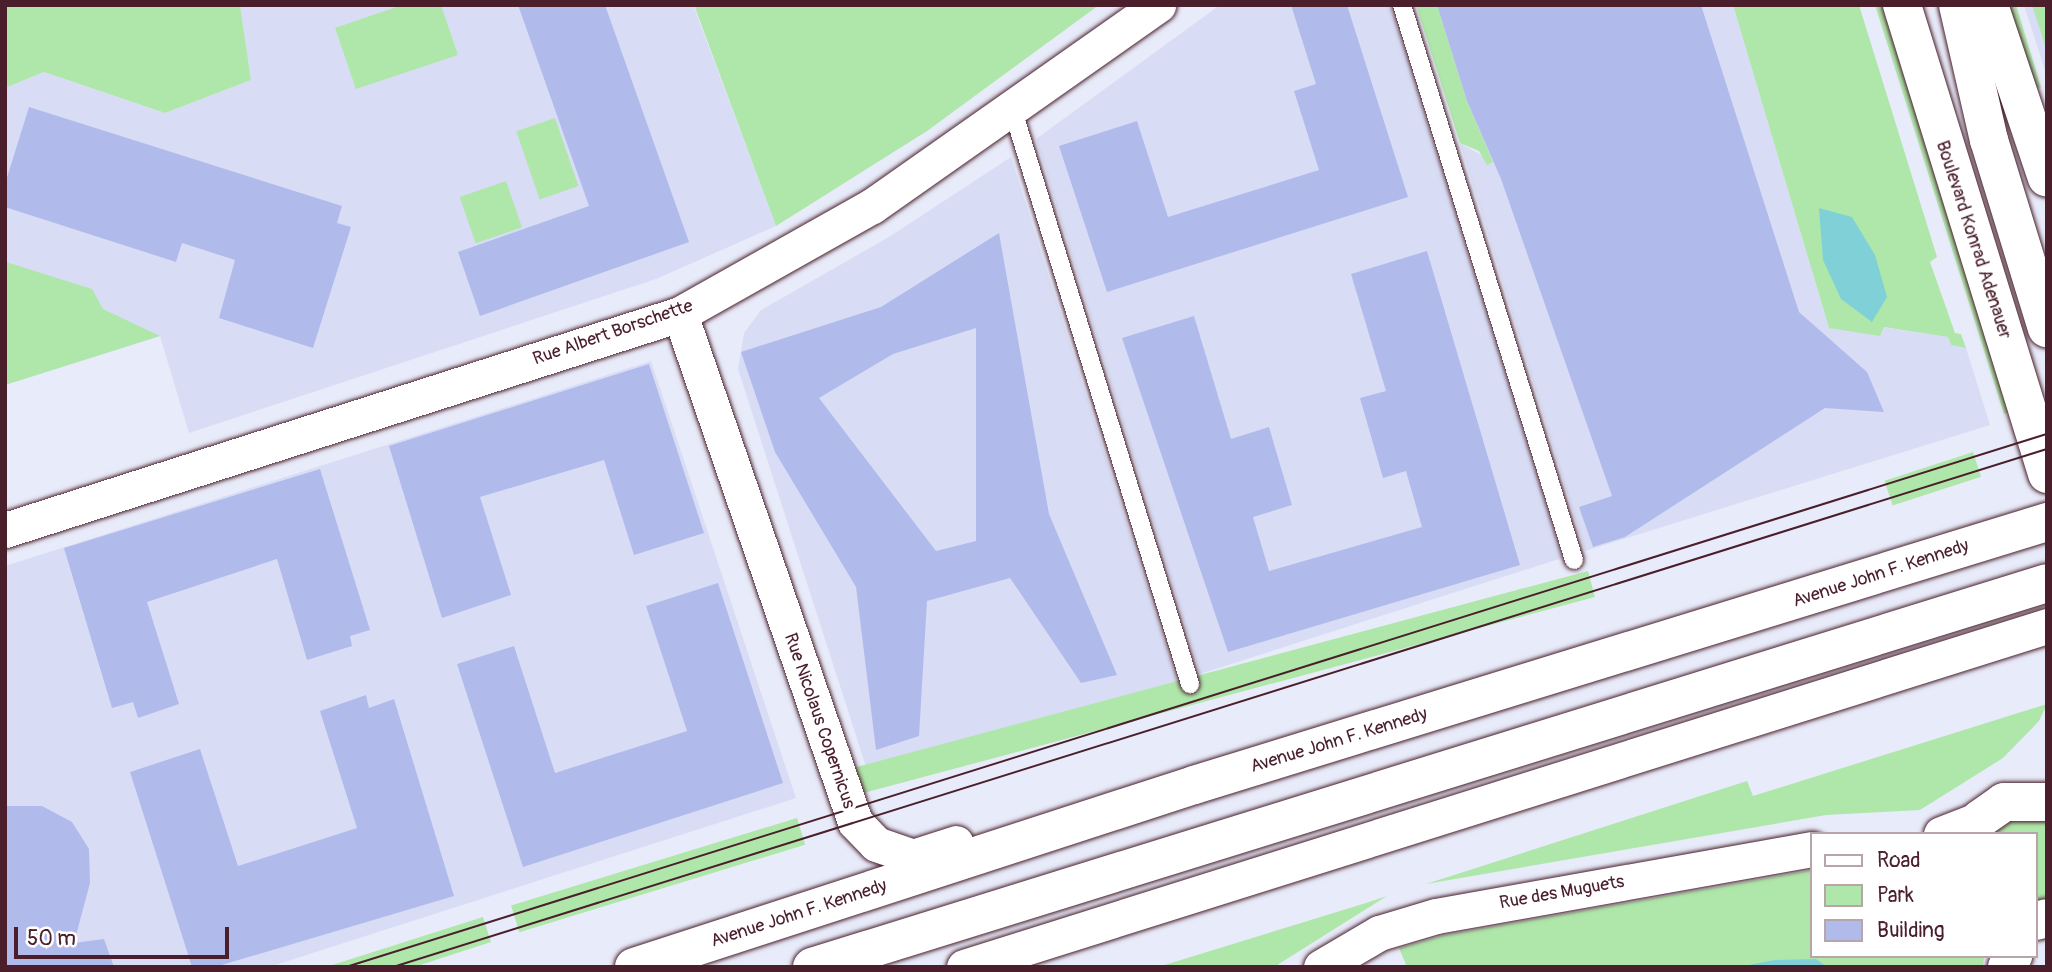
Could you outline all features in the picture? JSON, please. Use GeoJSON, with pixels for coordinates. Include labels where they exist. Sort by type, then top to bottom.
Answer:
{"type":"FeatureCollection","features":[{"type":"Feature","properties":{"kind":"main road","name":"Boulevard Konrad Adenauer"},"geometry":{"type":"LineString","coordinates":[[1902,5],[2047,474]]}},
{"type":"Feature","properties":{"kind":"main road"},"geometry":{"type":"LineString","coordinates":[[1935,5],[1989,140]]}},
{"type":"Feature","properties":{"kind":"main road"},"geometry":{"type":"LineString","coordinates":[[1958,5],[1989,140],[2047,328]]}},
{"type":"Feature","properties":{"kind":"main road"},"geometry":{"type":"LineString","coordinates":[[1989,5],[2039,122],[2047,177]]}},
{"type":"Feature","properties":{"kind":"main road","name":"Avenue John F. Kennedy"},"geometry":{"type":"LineString","coordinates":[[634,967],[1194,785],[2047,522]]}},
{"type":"Feature","properties":{"kind":"main road"},"geometry":{"type":"LineString","coordinates":[[812,967],[2047,583]]}},
{"type":"Feature","properties":{"kind":"main road"},"geometry":{"type":"LineString","coordinates":[[1975,827],[2004,802],[2037,792]]}},
{"type":"Feature","properties":{"kind":"street","name":"Rue Albert Borschette"},"geometry":{"type":"LineString","coordinates":[[5,530],[680,314],[849,220],[1013,111],[1158,5]]}},
{"type":"Feature","properties":{"kind":"street","name":"Rue Nicolaus Copernicus"},"geometry":{"type":"LineString","coordinates":[[680,314],[830,757],[852,815],[865,837],[913,857],[1154,779],[1194,785]]}},
{"type":"Feature","properties":{"kind":"street"},"geometry":{"type":"LineString","coordinates":[[964,967],[2047,626]]}},
{"type":"Feature","properties":{"kind":"street"},"geometry":{"type":"LineString","coordinates":[[1951,832],[1975,827]]}},
{"type":"Feature","properties":{"kind":"street","name":"Rue des Muguets"},"geometry":{"type":"LineString","coordinates":[[1321,967],[1379,933],[1436,916],[1811,849]]}},
{"type":"Feature","properties":{"kind":"lane"},"geometry":{"type":"LineString","coordinates":[[1402,5],[1574,560]]}},
{"type":"Feature","properties":{"kind":"lane"},"geometry":{"type":"LineString","coordinates":[[1013,111],[1190,684]]}},
{"type":"Feature","properties":{"kind":"lane"},"geometry":{"type":"LineString","coordinates":[[1780,664],[1793,705]]}},
{"type":"Feature","properties":{"kind":"shaded area"},"geometry":{"type":"Polygon","coordinates":[[[240,5],[693,5],[776,226],[656,279],[189,433],[160,336],[5,385],[5,88],[44,72],[165,113],[251,80],[240,5]]]}},
{"type":"Feature","properties":{"kind":"shaded area"},"geometry":{"type":"Polygon","coordinates":[[[1220,5],[1390,5],[1562,558],[1200,674],[1036,139],[1220,5]]]}},
{"type":"Feature","properties":{"kind":"shaded area"},"geometry":{"type":"Polygon","coordinates":[[[1437,5],[1733,5],[1829,328],[1883,327],[1948,337],[1951,345],[1966,348],[1990,425],[1585,551],[1460,143],[1493,162],[1467,101],[1437,5]]]}},
{"type":"Feature","properties":{"kind":"shaded area"},"geometry":{"type":"Polygon","coordinates":[[[2024,5],[2047,5],[2047,77],[2032,30],[2024,5]]]}},
{"type":"Feature","properties":{"kind":"shaded area"},"geometry":{"type":"Polygon","coordinates":[[[1011,157],[1177,682],[869,776],[738,369],[744,333],[761,310],[889,237],[1011,157]]]}},
{"type":"Feature","properties":{"kind":"shaded area"},"geometry":{"type":"Polygon","coordinates":[[[651,361],[796,798],[269,967],[5,967],[5,566],[651,361]]]}},
{"type":"Feature","properties":{"kind":"green space"},"geometry":{"type":"Polygon","coordinates":[[[5,5],[240,5],[251,80],[165,113],[44,72],[5,88],[5,5]]]}},
{"type":"Feature","properties":{"kind":"green space"},"geometry":{"type":"Polygon","coordinates":[[[402,5],[441,5],[458,55],[356,89],[335,28],[402,5]]]}},
{"type":"Feature","properties":{"kind":"green space"},"geometry":{"type":"Polygon","coordinates":[[[694,5],[1099,5],[927,131],[776,226],[694,5]]]}},
{"type":"Feature","properties":{"kind":"green space"},"geometry":{"type":"Polygon","coordinates":[[[1416,5],[1437,5],[1467,101],[1493,162],[1487,165],[1479,151],[1460,143],[1416,5]]]}},
{"type":"Feature","properties":{"kind":"green space"},"geometry":{"type":"Polygon","coordinates":[[[1733,5],[1859,5],[1937,257],[1930,262],[1955,333],[1961,334],[1966,348],[1951,345],[1948,337],[1884,327],[1880,336],[1829,328],[1733,5]]]}},
{"type":"Feature","properties":{"kind":"green space"},"geometry":{"type":"Polygon","coordinates":[[[1875,5],[1893,5],[2012,411],[2004,414],[1875,5]]]}},
{"type":"Feature","properties":{"kind":"green space"},"geometry":{"type":"Polygon","coordinates":[[[2003,5],[2016,5],[2041,87],[2033,90],[2003,5]]]}},
{"type":"Feature","properties":{"kind":"green space"},"geometry":{"type":"Polygon","coordinates":[[[2032,5],[2047,5],[2047,51],[2032,5]]]}},
{"type":"Feature","properties":{"kind":"green space"},"geometry":{"type":"Polygon","coordinates":[[[555,118],[578,186],[540,199],[516,131],[555,118]]]}},
{"type":"Feature","properties":{"kind":"green space"},"geometry":{"type":"Polygon","coordinates":[[[506,181],[522,227],[476,243],[460,197],[506,181]]]}},
{"type":"Feature","properties":{"kind":"green space"},"geometry":{"type":"Polygon","coordinates":[[[6,262],[92,289],[103,309],[160,336],[5,385],[6,262]]]}},
{"type":"Feature","properties":{"kind":"green space"},"geometry":{"type":"Polygon","coordinates":[[[1973,452],[1981,477],[1893,505],[1885,481],[1973,452]]]}},
{"type":"Feature","properties":{"kind":"green space"},"geometry":{"type":"Polygon","coordinates":[[[1588,571],[1595,597],[854,796],[847,770],[1588,571]]]}},
{"type":"Feature","properties":{"kind":"green space"},"geometry":{"type":"Polygon","coordinates":[[[2047,704],[2039,721],[2003,758],[1920,810],[1826,815],[1426,884],[1747,781],[1753,796],[2047,704]]]}},
{"type":"Feature","properties":{"kind":"green space"},"geometry":{"type":"Polygon","coordinates":[[[2047,816],[2047,900],[2038,903],[2038,832],[1990,832],[2001,819],[2047,816]]]}},
{"type":"Feature","properties":{"kind":"green space"},"geometry":{"type":"Polygon","coordinates":[[[797,818],[805,845],[519,932],[511,905],[797,818]]]}},
{"type":"Feature","properties":{"kind":"green space"},"geometry":{"type":"Polygon","coordinates":[[[1811,870],[1811,958],[1984,958],[1983,967],[1407,967],[1399,948],[1445,935],[1811,870]]]}},
{"type":"Feature","properties":{"kind":"green space"},"geometry":{"type":"Polygon","coordinates":[[[1387,896],[1274,967],[1158,967],[1366,903],[1387,896]]]}},
{"type":"Feature","properties":{"kind":"green space"},"geometry":{"type":"Polygon","coordinates":[[[483,917],[491,942],[414,967],[326,967],[483,917]]]}},
{"type":"Feature","properties":{"kind":"water"},"geometry":{"type":"Polygon","coordinates":[[[1819,208],[1852,217],[1875,255],[1887,297],[1872,322],[1841,299],[1823,260],[1819,208]]]}},
{"type":"Feature","properties":{"kind":"water"},"geometry":{"type":"Polygon","coordinates":[[[1816,959],[1827,967],[1739,967],[1774,960],[1816,959]]]}},
{"type":"Feature","properties":{"kind":"building"},"geometry":{"type":"Polygon","coordinates":[[[518,5],[605,5],[689,242],[480,316],[458,252],[589,206],[518,5]]]}},
{"type":"Feature","properties":{"kind":"building"},"geometry":{"type":"Polygon","coordinates":[[[1291,5],[1347,5],[1408,197],[1107,292],[1059,146],[1137,121],[1168,217],[1319,170],[1294,91],[1316,84],[1291,5]]]}},
{"type":"Feature","properties":{"kind":"building"},"geometry":{"type":"Polygon","coordinates":[[[1437,5],[1701,5],[1799,312],[1867,372],[1884,412],[1825,408],[1625,537],[1593,547],[1579,507],[1612,496],[1501,179],[1467,101],[1437,5]]]}},
{"type":"Feature","properties":{"kind":"building"},"geometry":{"type":"Polygon","coordinates":[[[29,107],[342,206],[337,223],[351,227],[313,348],[219,318],[235,260],[182,243],[176,262],[5,207],[5,184],[29,107]]]}},
{"type":"Feature","properties":{"kind":"building"},"geometry":{"type":"Polygon","coordinates":[[[999,233],[1049,514],[1117,675],[1081,683],[1010,578],[927,601],[919,736],[876,750],[856,587],[775,452],[741,352],[881,307],[999,233]],[[976,328],[893,354],[819,398],[936,551],[976,541],[976,328]]]}},
{"type":"Feature","properties":{"kind":"building"},"geometry":{"type":"Polygon","coordinates":[[[1427,251],[1520,565],[1228,652],[1122,338],[1194,316],[1231,439],[1269,427],[1292,505],[1253,517],[1269,571],[1422,527],[1406,471],[1383,478],[1360,398],[1386,391],[1351,274],[1427,251]]]}},
{"type":"Feature","properties":{"kind":"building"},"geometry":{"type":"Polygon","coordinates":[[[649,364],[704,533],[634,555],[604,460],[480,497],[511,595],[442,618],[389,446],[649,364]]]}},
{"type":"Feature","properties":{"kind":"building"},"geometry":{"type":"Polygon","coordinates":[[[320,469],[370,630],[350,636],[352,646],[307,660],[277,559],[147,602],[179,704],[138,718],[133,702],[112,708],[64,548],[320,469]]]}},
{"type":"Feature","properties":{"kind":"building"},"geometry":{"type":"Polygon","coordinates":[[[718,583],[783,783],[523,867],[457,664],[514,646],[555,773],[687,731],[646,606],[718,583]]]}},
{"type":"Feature","properties":{"kind":"building"},"geometry":{"type":"Polygon","coordinates":[[[366,695],[369,708],[394,699],[454,896],[215,967],[192,967],[130,772],[200,749],[238,866],[357,828],[320,711],[366,695]]]}},
{"type":"Feature","properties":{"kind":"building"},"geometry":{"type":"Polygon","coordinates":[[[5,806],[42,806],[72,822],[89,849],[90,883],[74,943],[104,939],[114,967],[5,967],[5,806]]]}},
{"type":"Feature","properties":{"kind":"tram line"},"geometry":{"type":"LineString","coordinates":[[346,967],[2047,434]]}},
{"type":"Feature","properties":{"kind":"tram line"},"geometry":{"type":"LineString","coordinates":[[393,967],[2047,449]]}}]}
